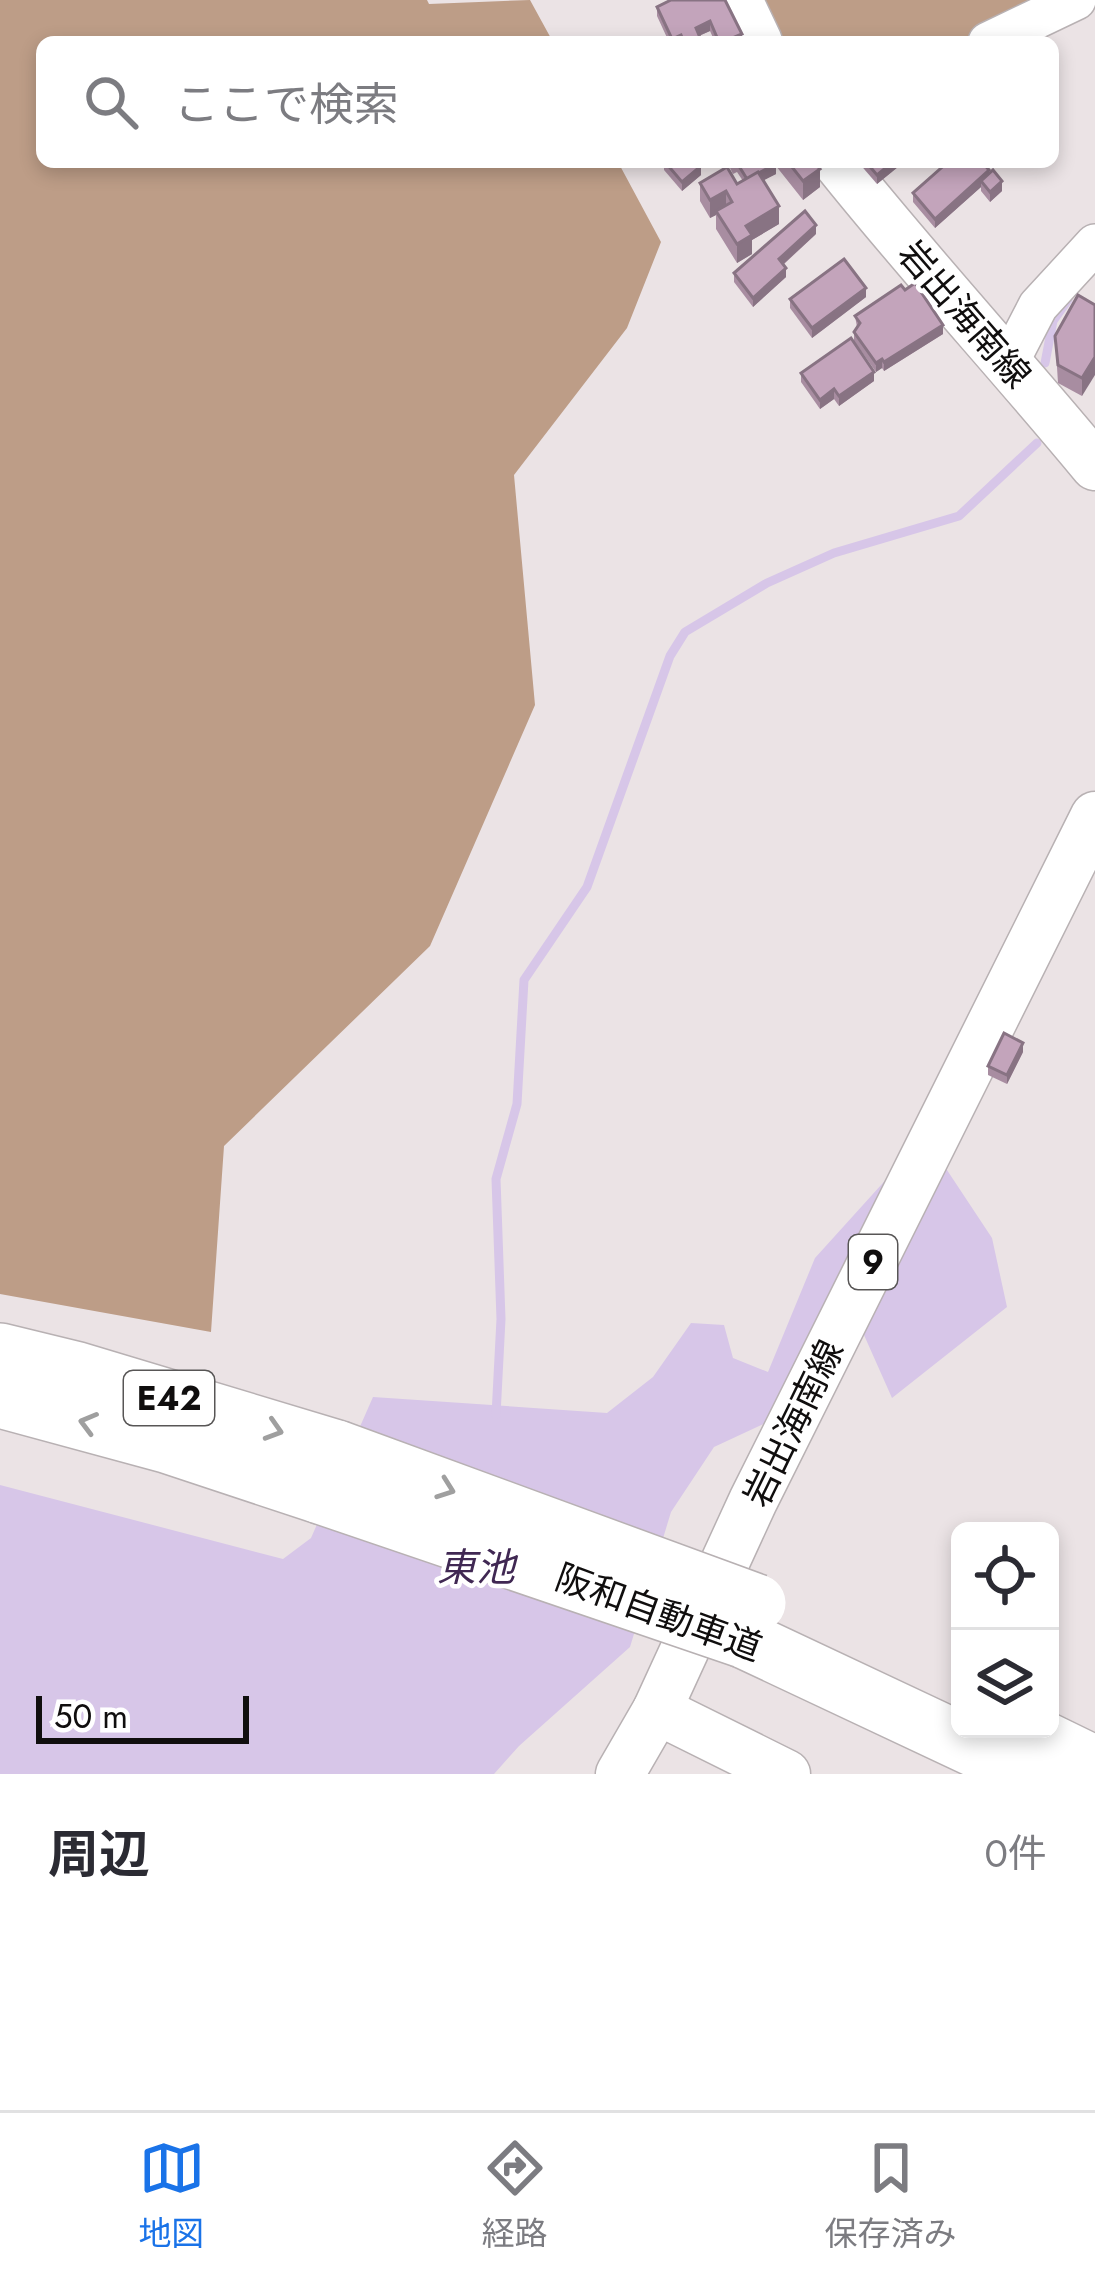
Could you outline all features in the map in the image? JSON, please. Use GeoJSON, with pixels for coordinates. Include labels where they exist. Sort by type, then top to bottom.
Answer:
{"type":"FeatureCollection","features":[{"type":"Feature","properties":{"kind":"highway","name":"阪和自動車道"},"geometry":{"type":"LineString","coordinates":[[0,1352],[78,1371],[328,1472],[951,1697]]}},
{"type":"Feature","properties":{"kind":"highway","name":"阪和自動車道"},"geometry":{"type":"LineString","coordinates":[[0,1399],[166,1444],[328,1472]]}},
{"type":"Feature","properties":{"kind":"highway","name":"阪和自動車道"},"geometry":{"type":"LineString","coordinates":[[750,1621],[1030,1774]]}},
{"type":"Feature","properties":{"kind":"highway"},"geometry":{"type":"LineString","coordinates":[[1040,1738],[1095,1765]]}},
{"type":"Feature","properties":{"kind":"main road"},"geometry":{"type":"LineString","coordinates":[[738,0],[755,36]]}},
{"type":"Feature","properties":{"kind":"main road","name":"岩出海南線"},"geometry":{"type":"LineString","coordinates":[[842,168],[933,282],[1009,362],[1095,466]]}},
{"type":"Feature","properties":{"kind":"main road","name":"岩出海南線"},"geometry":{"type":"LineString","coordinates":[[620,1774],[657,1710],[753,1502],[1095,816]]}},
{"type":"Feature","properties":{"kind":"main road"},"geometry":{"type":"LineString","coordinates":[[657,1710],[785,1774]]}},
{"type":"Feature","properties":{"kind":"street"},"geometry":{"type":"LineString","coordinates":[[1001,36],[1076,0]]}},
{"type":"Feature","properties":{"kind":"street"},"geometry":{"type":"LineString","coordinates":[[1009,362],[1038,306],[1095,244]]}},
{"type":"Feature","properties":{"kind":"shaded area"},"geometry":{"type":"Polygon","coordinates":[[[0,0],[427,0],[429,4],[530,0],[550,36],[36,36],[36,168],[621,168],[661,242],[627,328],[514,475],[535,705],[430,946],[224,1146],[211,1332],[0,1294],[0,0]]]}},
{"type":"Feature","properties":{"kind":"shaded area"},"geometry":{"type":"Polygon","coordinates":[[[757,0],[1060,0],[984,36],[779,36],[757,0]]]}},
{"type":"Feature","properties":{"kind":"water","name":"東池"},"geometry":{"type":"Polygon","coordinates":[[[943,1164],[992,1238],[1007,1307],[892,1398],[864,1335],[826,1313],[774,1419],[714,1447],[671,1512],[630,1647],[494,1774],[0,1774],[0,1485],[283,1559],[311,1538],[373,1397],[607,1413],[653,1377],[691,1323],[724,1325],[733,1358],[768,1372],[815,1258],[891,1174],[943,1164]]]}},
{"type":"Feature","properties":{"kind":"building"},"geometry":{"type":"Polygon","coordinates":[[[671,0],[725,0],[742,34],[716,36],[710,21],[696,28],[699,36],[671,36],[657,7],[671,0]]]}},
{"type":"Feature","properties":{"kind":"building"},"geometry":{"type":"Polygon","coordinates":[[[670,168],[699,168],[682,182],[670,168]]]}},
{"type":"Feature","properties":{"kind":"building"},"geometry":{"type":"Polygon","coordinates":[[[725,168],[737,184],[758,172],[779,206],[746,226],[752,235],[737,244],[716,211],[732,202],[726,191],[710,200],[700,183],[725,168]]]}},
{"type":"Feature","properties":{"kind":"building"},"geometry":{"type":"Polygon","coordinates":[[[740,168],[768,168],[747,179],[740,168]]]}},
{"type":"Feature","properties":{"kind":"building"},"geometry":{"type":"Polygon","coordinates":[[[793,168],[820,169],[803,181],[793,168]]]}},
{"type":"Feature","properties":{"kind":"building"},"geometry":{"type":"Polygon","coordinates":[[[941,168],[989,170],[935,219],[913,193],[941,168]]]}},
{"type":"Feature","properties":{"kind":"building"},"geometry":{"type":"Polygon","coordinates":[[[993,170],[1002,181],[990,192],[981,181],[993,170]]]}},
{"type":"Feature","properties":{"kind":"building"},"geometry":{"type":"Polygon","coordinates":[[[805,211],[816,225],[779,259],[786,268],[753,298],[734,273],[805,211]]]}},
{"type":"Feature","properties":{"kind":"building"},"geometry":{"type":"Polygon","coordinates":[[[844,259],[866,288],[812,328],[790,299],[844,259]]]}},
{"type":"Feature","properties":{"kind":"building"},"geometry":{"type":"Polygon","coordinates":[[[915,283],[943,325],[876,363],[854,332],[860,323],[855,316],[901,285],[905,290],[915,283]]]}},
{"type":"Feature","properties":{"kind":"building"},"geometry":{"type":"Polygon","coordinates":[[[1078,295],[1095,305],[1095,357],[1082,378],[1058,365],[1055,336],[1078,295]]]}},
{"type":"Feature","properties":{"kind":"building"},"geometry":{"type":"Polygon","coordinates":[[[851,338],[874,372],[839,396],[834,389],[820,400],[801,373],[851,338]]]}},
{"type":"Feature","properties":{"kind":"building"},"geometry":{"type":"Polygon","coordinates":[[[1004,1033],[1023,1043],[1007,1075],[988,1066],[1004,1033]]]}},
{"type":"Feature","properties":{"kind":"waterway"},"geometry":{"type":"LineString","coordinates":[[1045,363],[1053,321],[1068,300]]}},
{"type":"Feature","properties":{"kind":"waterway"},"geometry":{"type":"LineString","coordinates":[[496,1415],[501,1319],[496,1179],[517,1104],[524,980],[587,887],[670,656],[685,632],[767,583],[834,553],[959,516],[1037,443]]}}]}
